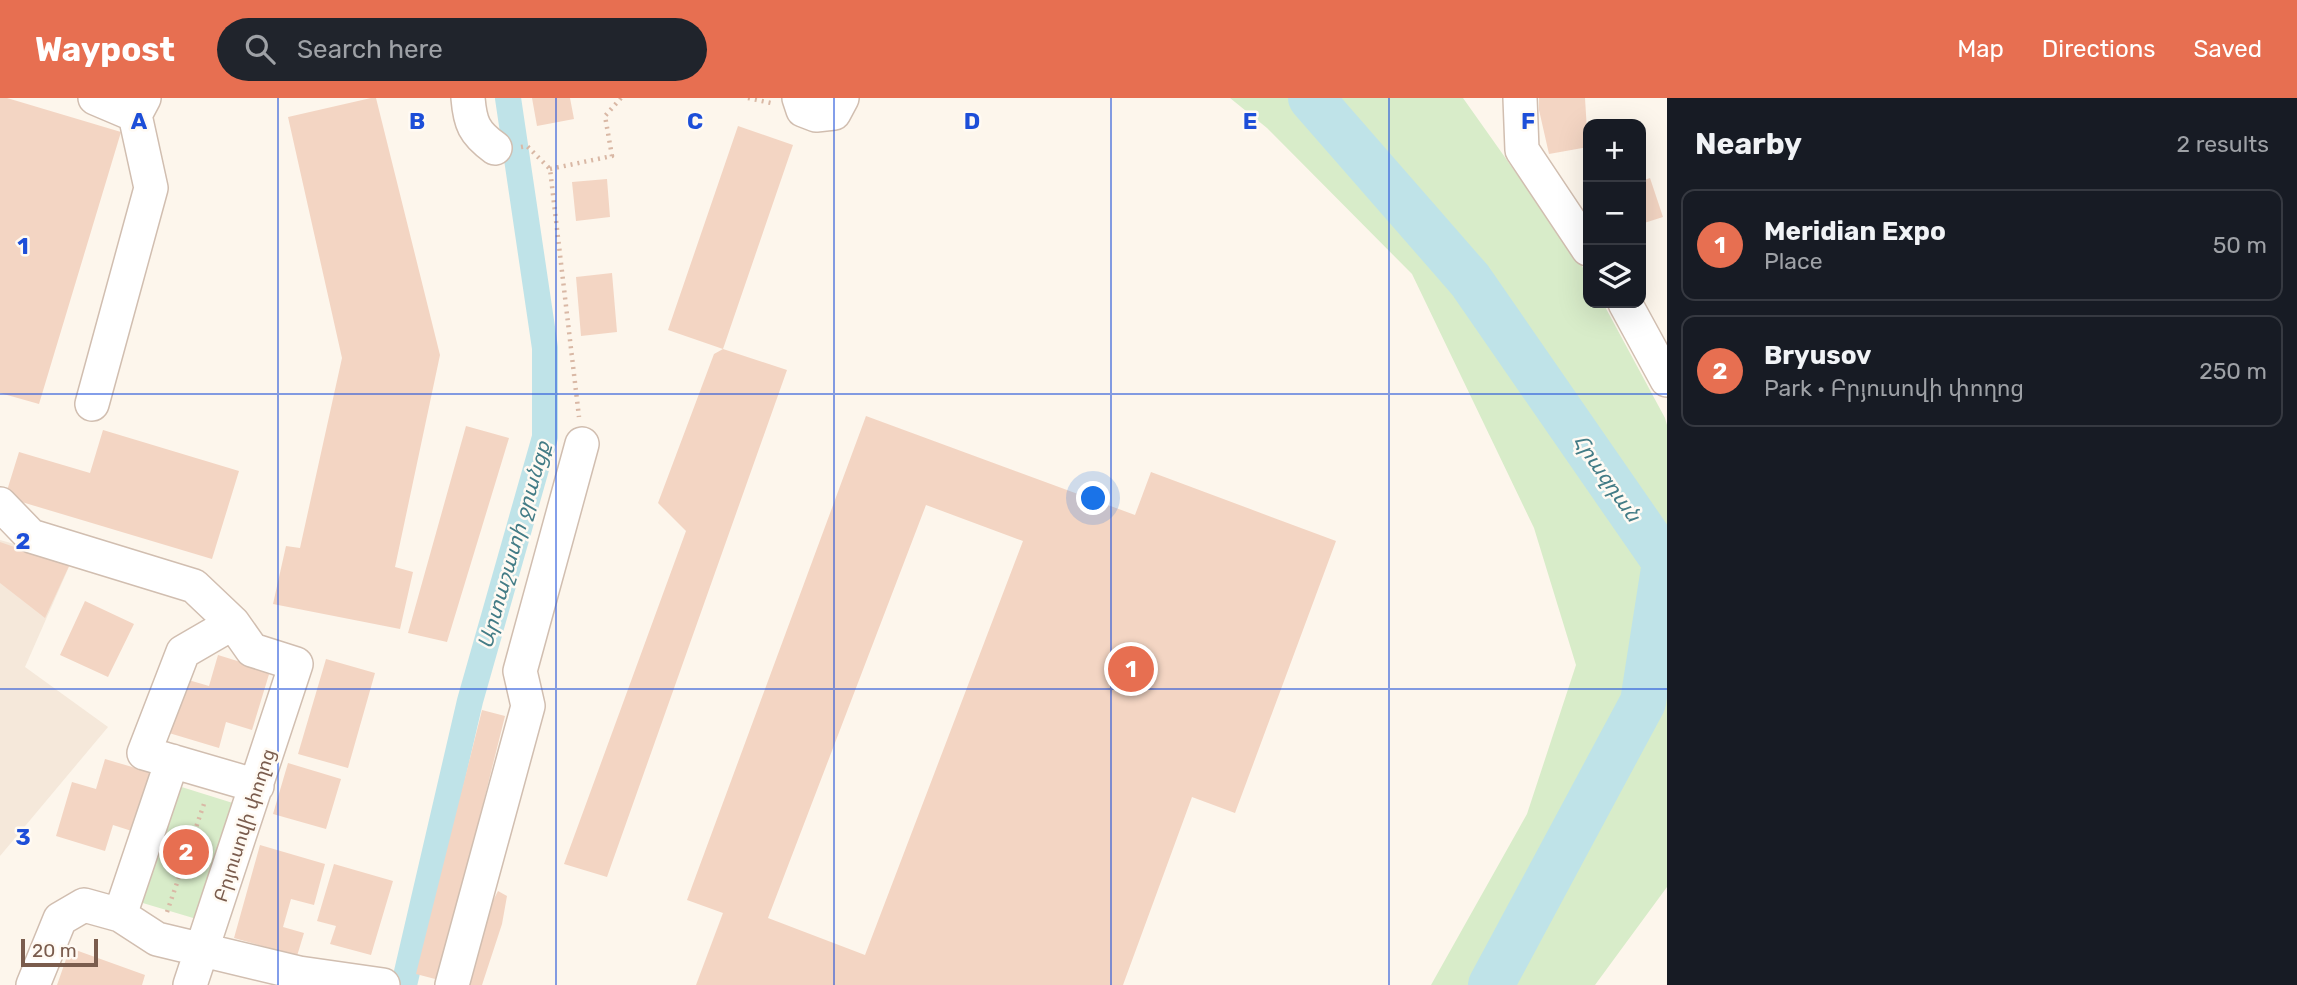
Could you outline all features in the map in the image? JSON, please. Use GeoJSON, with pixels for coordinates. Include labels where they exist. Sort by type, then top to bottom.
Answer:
{"type":"FeatureCollection","features":[{"type":"Feature","properties":{"kind":"street"},"geometry":{"type":"LineString","coordinates":[[92,404],[151,188],[139,106],[95,98]]}},
{"type":"Feature","properties":{"kind":"street"},"geometry":{"type":"LineString","coordinates":[[468,98],[470,122],[485,141],[511,147]]}},
{"type":"Feature","properties":{"kind":"street"},"geometry":{"type":"LineString","coordinates":[[799,98],[803,110],[816,115],[834,113],[842,98]]}},
{"type":"Feature","properties":{"kind":"street"},"geometry":{"type":"LineString","coordinates":[[1520,98],[1522,150],[1586,245]]}},
{"type":"Feature","properties":{"kind":"street"},"geometry":{"type":"LineString","coordinates":[[1628,308],[1667,380]]}},
{"type":"Feature","properties":{"kind":"street"},"geometry":{"type":"LineString","coordinates":[[452,985],[528,706],[520,671],[582,444]]}},
{"type":"Feature","properties":{"kind":"street"},"geometry":{"type":"LineString","coordinates":[[0,504],[30,536],[194,586],[233,623],[183,652],[144,753],[257,786]]}},
{"type":"Feature","properties":{"kind":"street","name":"Բրյուսովի փողոց"},"geometry":{"type":"LineString","coordinates":[[190,985],[296,664],[253,650],[233,623]]}},
{"type":"Feature","properties":{"kind":"street"},"geometry":{"type":"LineString","coordinates":[[120,915],[172,761]]}},
{"type":"Feature","properties":{"kind":"street"},"geometry":{"type":"LineString","coordinates":[[33,985],[60,919],[84,905],[120,915],[157,939],[299,973],[379,985]]}},
{"type":"Feature","properties":{"kind":"path"},"geometry":{"type":"LineString","coordinates":[[511,147],[550,169],[612,156],[605,116],[621,98]]}},
{"type":"Feature","properties":{"kind":"path"},"geometry":{"type":"LineString","coordinates":[[550,169],[582,444]]}},
{"type":"Feature","properties":{"kind":"path"},"geometry":{"type":"LineString","coordinates":[[157,939],[214,773]]}},
{"type":"Feature","properties":{"kind":"shaded area"},"geometry":{"type":"Polygon","coordinates":[[[0,540],[72,560],[25,667],[108,727],[0,856],[0,540]]]}},
{"type":"Feature","properties":{"kind":"green space"},"geometry":{"type":"Polygon","coordinates":[[[1230,98],[1463,98],[1583,268],[1583,308],[1606,308],[1665,418],[1667,887],[1595,985],[1431,985],[1527,814],[1576,665],[1534,528],[1412,274],[1267,128],[1230,98]]]}},
{"type":"Feature","properties":{"kind":"green space"},"geometry":{"type":"Polygon","coordinates":[[[172,784],[236,804],[200,920],[136,901],[172,784]]]}},
{"type":"Feature","properties":{"kind":"building"},"geometry":{"type":"Polygon","coordinates":[[[0,98],[121,132],[39,404],[0,393],[0,98]]]}},
{"type":"Feature","properties":{"kind":"building"},"geometry":{"type":"Polygon","coordinates":[[[376,98],[440,355],[395,567],[413,572],[400,629],[273,604],[286,546],[300,548],[342,358],[288,117],[376,98]]]}},
{"type":"Feature","properties":{"kind":"building"},"geometry":{"type":"Polygon","coordinates":[[[532,98],[570,98],[574,119],[537,126],[532,98]]]}},
{"type":"Feature","properties":{"kind":"building"},"geometry":{"type":"Polygon","coordinates":[[[1539,98],[1585,98],[1586,119],[1583,119],[1583,148],[1549,154],[1539,110],[1539,98]]]}},
{"type":"Feature","properties":{"kind":"building"},"geometry":{"type":"Polygon","coordinates":[[[738,126],[793,145],[723,349],[668,330],[738,126]]]}},
{"type":"Feature","properties":{"kind":"building"},"geometry":{"type":"Polygon","coordinates":[[[1650,178],[1663,217],[1646,222],[1646,182],[1650,178]]]}},
{"type":"Feature","properties":{"kind":"building"},"geometry":{"type":"Polygon","coordinates":[[[607,179],[610,217],[576,221],[572,182],[607,179]]]}},
{"type":"Feature","properties":{"kind":"building"},"geometry":{"type":"Polygon","coordinates":[[[612,273],[617,332],[581,336],[576,277],[612,273]]]}},
{"type":"Feature","properties":{"kind":"building"},"geometry":{"type":"Polygon","coordinates":[[[723,349],[787,370],[607,877],[564,864],[686,531],[658,503],[714,354],[723,349]]]}},
{"type":"Feature","properties":{"kind":"building"},"geometry":{"type":"Polygon","coordinates":[[[866,416],[1135,515],[1151,472],[1336,541],[1235,813],[1192,797],[1123,985],[696,985],[723,913],[687,900],[866,416]],[[926,505],[768,918],[865,955],[1023,541],[926,505]]]}},
{"type":"Feature","properties":{"kind":"building"},"geometry":{"type":"Polygon","coordinates":[[[466,426],[509,438],[447,642],[408,633],[466,426]]]}},
{"type":"Feature","properties":{"kind":"building"},"geometry":{"type":"Polygon","coordinates":[[[103,430],[239,471],[212,559],[5,497],[19,452],[90,473],[103,430]]]}},
{"type":"Feature","properties":{"kind":"building"},"geometry":{"type":"Polygon","coordinates":[[[0,542],[69,566],[45,618],[0,583],[0,542]]]}},
{"type":"Feature","properties":{"kind":"building"},"geometry":{"type":"Polygon","coordinates":[[[85,601],[134,624],[108,677],[60,655],[85,601]]]}},
{"type":"Feature","properties":{"kind":"building"},"geometry":{"type":"Polygon","coordinates":[[[218,655],[270,671],[252,730],[226,722],[219,748],[169,733],[185,679],[209,686],[218,655]]]}},
{"type":"Feature","properties":{"kind":"building"},"geometry":{"type":"Polygon","coordinates":[[[326,659],[375,673],[348,768],[298,754],[326,659]]]}},
{"type":"Feature","properties":{"kind":"building"},"geometry":{"type":"Polygon","coordinates":[[[482,710],[505,716],[439,980],[416,974],[482,710]]]}},
{"type":"Feature","properties":{"kind":"building"},"geometry":{"type":"Polygon","coordinates":[[[105,759],[156,774],[138,833],[113,825],[105,851],[56,836],[72,782],[96,789],[105,759]]]}},
{"type":"Feature","properties":{"kind":"building"},"geometry":{"type":"Polygon","coordinates":[[[288,763],[341,779],[326,829],[273,814],[288,763]]]}},
{"type":"Feature","properties":{"kind":"building"},"geometry":{"type":"Polygon","coordinates":[[[260,845],[325,864],[314,905],[291,899],[283,927],[304,933],[297,956],[234,938],[260,845]]]}},
{"type":"Feature","properties":{"kind":"building"},"geometry":{"type":"Polygon","coordinates":[[[334,864],[393,881],[371,955],[330,944],[336,926],[317,921],[334,864]]]}},
{"type":"Feature","properties":{"kind":"building"},"geometry":{"type":"Polygon","coordinates":[[[498,891],[507,896],[502,924],[482,985],[464,985],[483,920],[498,891]]]}},
{"type":"Feature","properties":{"kind":"building"},"geometry":{"type":"Polygon","coordinates":[[[70,948],[145,975],[142,985],[57,985],[70,948]]]}},
{"type":"Feature","properties":{"kind":"waterway","name":"Արտաշատի ջրանցք"},"geometry":{"type":"LineString","coordinates":[[404,985],[470,701],[545,437],[545,348],[508,98]]}},
{"type":"Feature","properties":{"kind":"waterway","name":"Հրազդան"},"geometry":{"type":"LineString","coordinates":[[1311,98],[1470,280],[1665,562],[1643,702],[1491,985]]}},
{"type":"Feature","properties":{"kind":"place","name":"Meridian Expo"},"geometry":{"type":"Point","coordinates":[1131,669]}},
{"type":"Feature","properties":{"kind":"place","name":"Bryusov"},"geometry":{"type":"Point","coordinates":[186,852]}}]}
